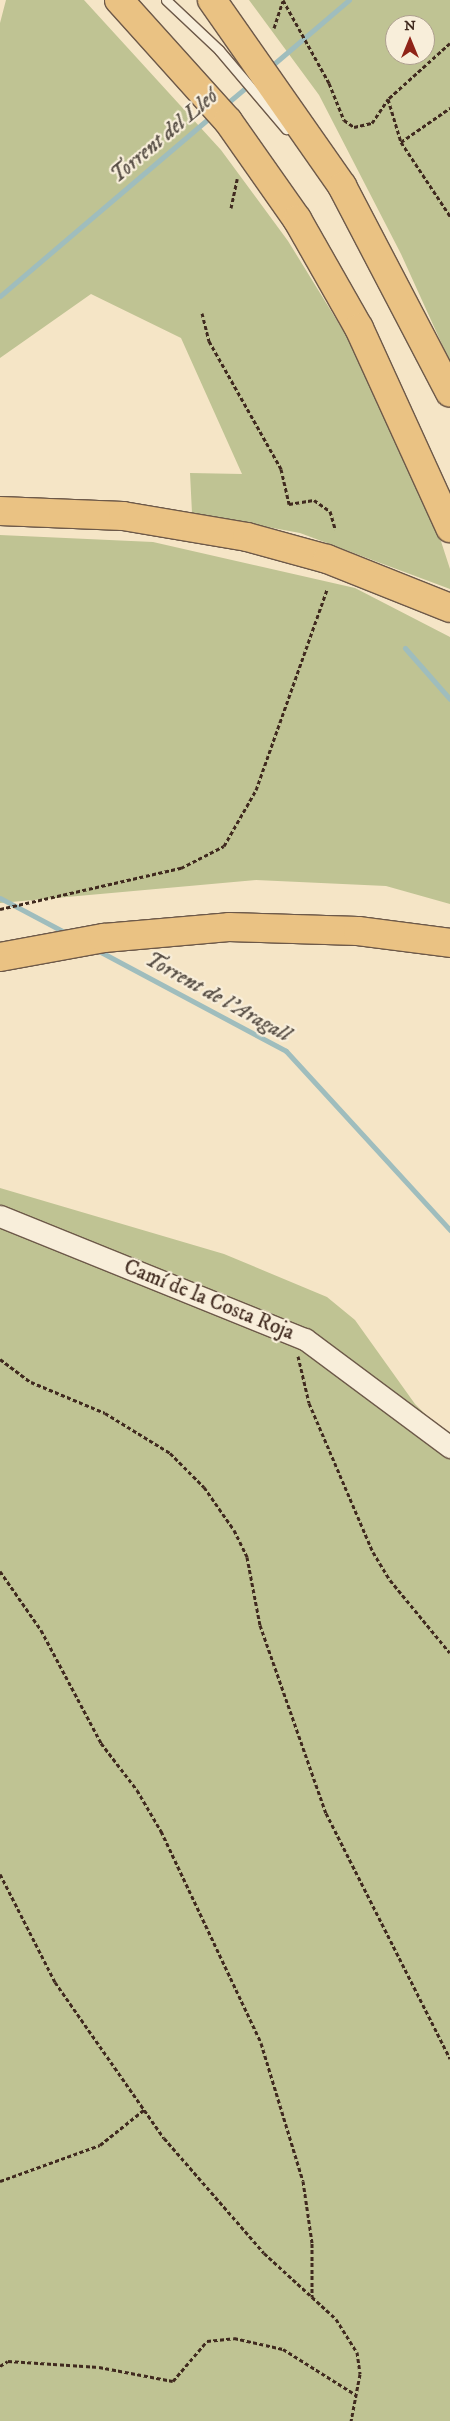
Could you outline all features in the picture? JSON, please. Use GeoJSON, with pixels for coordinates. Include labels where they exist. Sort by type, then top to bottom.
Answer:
{"type":"FeatureCollection","features":[{"type":"Feature","properties":{"kind":"highway"},"geometry":{"type":"LineString","coordinates":[[119,0],[222,115],[297,219],[375,361],[450,528]]}},
{"type":"Feature","properties":{"kind":"highway"},"geometry":{"type":"LineString","coordinates":[[212,0],[310,137],[380,256],[450,393]]}},
{"type":"Feature","properties":{"kind":"highway"},"geometry":{"type":"LineString","coordinates":[[0,511],[123,516],[247,537],[328,559],[450,608]]}},
{"type":"Feature","properties":{"kind":"highway"},"geometry":{"type":"LineString","coordinates":[[0,957],[104,938],[229,927],[358,931],[450,943]]}},
{"type":"Feature","properties":{"kind":"street","name":"Camí de la Costa Roja"},"geometry":{"type":"LineString","coordinates":[[0,1216],[305,1339],[450,1447]]}},
{"type":"Feature","properties":{"kind":"lane"},"geometry":{"type":"LineString","coordinates":[[166,0],[239,72],[291,136]]}},
{"type":"Feature","properties":{"kind":"lane"},"geometry":{"type":"LineString","coordinates":[[315,168],[380,256]]}},
{"type":"Feature","properties":{"kind":"path"},"geometry":{"type":"LineString","coordinates":[[274,28],[283,0]]}},
{"type":"Feature","properties":{"kind":"path"},"geometry":{"type":"LineString","coordinates":[[283,0],[329,83],[344,120],[354,127],[372,123],[388,99],[450,43]]}},
{"type":"Feature","properties":{"kind":"path"},"geometry":{"type":"LineString","coordinates":[[388,99],[401,142],[450,216]]}},
{"type":"Feature","properties":{"kind":"path"},"geometry":{"type":"LineString","coordinates":[[401,142],[450,108]]}},
{"type":"Feature","properties":{"kind":"path"},"geometry":{"type":"LineString","coordinates":[[231,208],[237,179]]}},
{"type":"Feature","properties":{"kind":"path"},"geometry":{"type":"LineString","coordinates":[[202,313],[209,341],[281,469],[289,504],[314,500],[330,511],[335,529]]}},
{"type":"Feature","properties":{"kind":"path"},"geometry":{"type":"LineString","coordinates":[[0,909],[181,868],[224,846],[256,790],[328,589]]}},
{"type":"Feature","properties":{"kind":"path"},"geometry":{"type":"LineString","coordinates":[[305,1339],[297,1356],[308,1403],[374,1552],[390,1580],[450,1653]]}},
{"type":"Feature","properties":{"kind":"path"},"geometry":{"type":"LineString","coordinates":[[0,1358],[31,1382],[104,1412],[170,1453],[204,1487],[234,1530],[247,1556],[260,1625],[326,1813],[450,2058]]}},
{"type":"Feature","properties":{"kind":"path"},"geometry":{"type":"LineString","coordinates":[[0,1571],[41,1630],[100,1743],[137,1790],[161,1831],[261,2044],[303,2181],[312,2243],[312,2297]]}},
{"type":"Feature","properties":{"kind":"path"},"geometry":{"type":"LineString","coordinates":[[0,1874],[55,1982],[164,2138],[264,2253],[336,2319],[357,2352],[360,2374],[351,2421]]}},
{"type":"Feature","properties":{"kind":"path"},"geometry":{"type":"LineString","coordinates":[[0,2181],[100,2145],[144,2109]]}},
{"type":"Feature","properties":{"kind":"path"},"geometry":{"type":"LineString","coordinates":[[0,2366],[8,2361],[99,2367],[173,2381],[207,2341],[234,2338],[283,2348],[356,2395]]}},
{"type":"Feature","properties":{"kind":"green space"},"geometry":{"type":"Polygon","coordinates":[[[6,0],[84,0],[221,150],[288,241],[357,353],[438,532],[450,569],[450,589],[300,533],[192,513],[190,473],[242,474],[181,338],[91,294],[0,358],[0,23],[6,0]]]}},
{"type":"Feature","properties":{"kind":"green space"},"geometry":{"type":"Polygon","coordinates":[[[249,0],[450,0],[450,362],[401,254],[319,95],[249,0]]]}},
{"type":"Feature","properties":{"kind":"green space"},"geometry":{"type":"Polygon","coordinates":[[[0,535],[153,542],[355,588],[450,637],[450,904],[386,886],[256,880],[0,903],[0,535]]]}},
{"type":"Feature","properties":{"kind":"green space"},"geometry":{"type":"Polygon","coordinates":[[[0,1188],[224,1254],[327,1297],[355,1320],[415,1404],[450,1439],[450,2421],[0,2421],[0,1188]]]}},
{"type":"Feature","properties":{"kind":"waterway","name":"Torrent del Lleó"},"geometry":{"type":"LineString","coordinates":[[269,68],[349,0]]}},
{"type":"Feature","properties":{"kind":"waterway","name":"Torrent del Lleó"},"geometry":{"type":"LineString","coordinates":[[225,105],[249,85]]}},
{"type":"Feature","properties":{"kind":"waterway","name":"Torrent del Lleó"},"geometry":{"type":"LineString","coordinates":[[0,296],[213,115]]}},
{"type":"Feature","properties":{"kind":"waterway","name":"Torrent del Lleó"},"geometry":{"type":"LineString","coordinates":[[405,648],[450,699]]}},
{"type":"Feature","properties":{"kind":"waterway","name":"Torrent de l'Aragall"},"geometry":{"type":"LineString","coordinates":[[0,898],[68,934]]}},
{"type":"Feature","properties":{"kind":"waterway","name":"Torrent de l'Aragall"},"geometry":{"type":"LineString","coordinates":[[97,950],[286,1051],[450,1230]]}}]}
